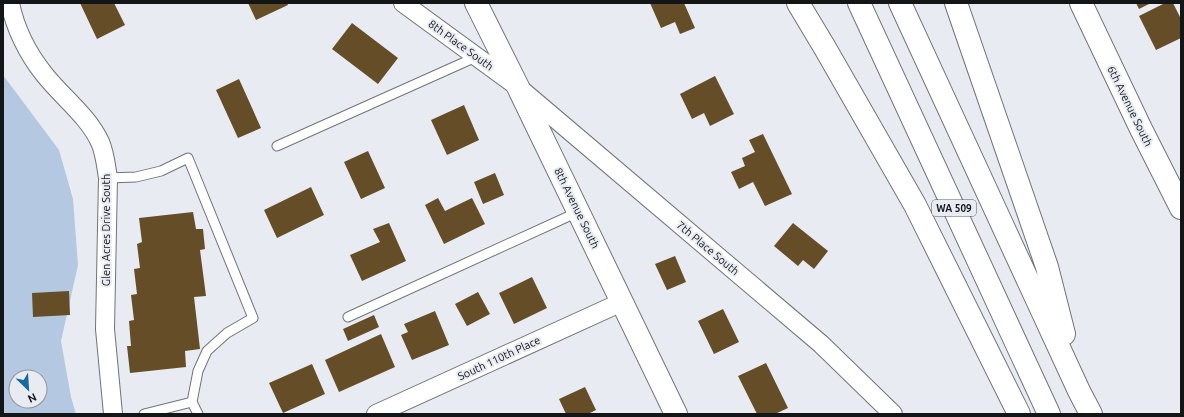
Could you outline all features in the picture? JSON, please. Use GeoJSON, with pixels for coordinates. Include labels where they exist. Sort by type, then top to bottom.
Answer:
{"type":"FeatureCollection","features":[{"type":"Feature","properties":{"kind":"main road","name":"8th Avenue South"},"geometry":{"type":"LineString","coordinates":[[476,3],[518,86],[676,414]]}},
{"type":"Feature","properties":{"kind":"main road"},"geometry":{"type":"LineString","coordinates":[[798,3],[915,205],[1020,414]]}},
{"type":"Feature","properties":{"kind":"main road","name":"WA 509"},"geometry":{"type":"LineString","coordinates":[[859,3],[1048,414]]}},
{"type":"Feature","properties":{"kind":"main road","name":"WA 509"},"geometry":{"type":"LineString","coordinates":[[900,3],[1091,414]]}},
{"type":"Feature","properties":{"kind":"main road"},"geometry":{"type":"LineString","coordinates":[[956,3],[1046,268],[1079,391]]}},
{"type":"Feature","properties":{"kind":"main road","name":"6th Avenue South"},"geometry":{"type":"LineString","coordinates":[[1081,3],[1141,129],[1181,208]]}},
{"type":"Feature","properties":{"kind":"street","name":"Glen Acres Drive South"},"geometry":{"type":"LineString","coordinates":[[10,3],[20,34],[33,58],[44,74],[94,130],[101,144],[105,158],[108,178],[105,329],[113,414]]}},
{"type":"Feature","properties":{"kind":"street","name":"8th Place South"},"geometry":{"type":"LineString","coordinates":[[404,3],[476,57],[518,86]]}},
{"type":"Feature","properties":{"kind":"street","name":"7th Place South"},"geometry":{"type":"LineString","coordinates":[[518,86],[821,344],[893,414]]}},
{"type":"Feature","properties":{"kind":"street","name":"South 110th Place"},"geometry":{"type":"LineString","coordinates":[[376,414],[622,302]]}},
{"type":"Feature","properties":{"kind":"lane"},"geometry":{"type":"LineString","coordinates":[[277,146],[476,57]]}},
{"type":"Feature","properties":{"kind":"lane"},"geometry":{"type":"LineString","coordinates":[[108,178],[136,177],[161,171],[188,158],[253,318],[227,333],[208,351],[198,371],[192,402],[198,414]]}},
{"type":"Feature","properties":{"kind":"lane"},"geometry":{"type":"LineString","coordinates":[[348,317],[578,212]]}},
{"type":"Feature","properties":{"kind":"lane"},"geometry":{"type":"LineString","coordinates":[[144,414],[192,402]]}},
{"type":"Feature","properties":{"kind":"shaded area"},"geometry":{"type":"Polygon","coordinates":[[[3,75],[59,150],[73,199],[78,265],[61,341],[71,397],[76,414],[3,414],[3,75]]]}},
{"type":"Feature","properties":{"kind":"building"},"geometry":{"type":"Polygon","coordinates":[[[80,3],[114,3],[125,25],[97,39],[80,3]]]}},
{"type":"Feature","properties":{"kind":"building"},"geometry":{"type":"Polygon","coordinates":[[[248,3],[287,3],[288,5],[256,20],[248,3]]]}},
{"type":"Feature","properties":{"kind":"building"},"geometry":{"type":"Polygon","coordinates":[[[650,3],[684,3],[695,28],[680,34],[675,22],[661,28],[650,3]]]}},
{"type":"Feature","properties":{"kind":"building"},"geometry":{"type":"Polygon","coordinates":[[[1136,3],[1151,3],[1139,9],[1136,3]]]}},
{"type":"Feature","properties":{"kind":"building"},"geometry":{"type":"Polygon","coordinates":[[[1165,3],[1173,3],[1181,19],[1181,38],[1156,50],[1139,16],[1165,3]]]}},
{"type":"Feature","properties":{"kind":"building"},"geometry":{"type":"Polygon","coordinates":[[[352,23],[398,58],[378,84],[332,49],[352,23]]]}},
{"type":"Feature","properties":{"kind":"building"},"geometry":{"type":"Polygon","coordinates":[[[715,76],[734,114],[710,126],[704,113],[692,119],[680,94],[715,76]]]}},
{"type":"Feature","properties":{"kind":"building"},"geometry":{"type":"Polygon","coordinates":[[[239,79],[261,128],[238,138],[216,90],[239,79]]]}},
{"type":"Feature","properties":{"kind":"building"},"geometry":{"type":"Polygon","coordinates":[[[464,105],[479,140],[447,155],[431,120],[464,105]]]}},
{"type":"Feature","properties":{"kind":"building"},"geometry":{"type":"Polygon","coordinates":[[[763,134],[792,194],[765,206],[753,182],[739,189],[731,172],[745,166],[742,158],[755,152],[749,140],[763,134]]]}},
{"type":"Feature","properties":{"kind":"building"},"geometry":{"type":"Polygon","coordinates":[[[368,151],[385,188],[361,199],[344,162],[368,151]]]}},
{"type":"Feature","properties":{"kind":"building"},"geometry":{"type":"Polygon","coordinates":[[[495,173],[504,195],[483,204],[474,182],[495,173]]]}},
{"type":"Feature","properties":{"kind":"building"},"geometry":{"type":"Polygon","coordinates":[[[311,187],[324,215],[277,238],[264,210],[311,187]]]}},
{"type":"Feature","properties":{"kind":"building"},"geometry":{"type":"Polygon","coordinates":[[[438,198],[445,211],[472,198],[485,224],[444,244],[425,205],[438,198]]]}},
{"type":"Feature","properties":{"kind":"building"},"geometry":{"type":"Polygon","coordinates":[[[193,212],[196,229],[203,229],[205,249],[200,250],[206,296],[194,297],[200,349],[185,351],[186,367],[130,373],[127,346],[131,346],[129,321],[134,320],[131,295],[137,294],[134,269],[140,268],[137,244],[142,242],[139,218],[193,212]]]}},
{"type":"Feature","properties":{"kind":"building"},"geometry":{"type":"Polygon","coordinates":[[[389,223],[406,261],[362,281],[350,255],[380,242],[373,229],[389,223]]]}},
{"type":"Feature","properties":{"kind":"building"},"geometry":{"type":"Polygon","coordinates":[[[793,223],[828,251],[814,269],[803,260],[798,266],[774,246],[793,223]]]}},
{"type":"Feature","properties":{"kind":"building"},"geometry":{"type":"Polygon","coordinates":[[[675,256],[686,282],[667,290],[655,264],[675,256]]]}},
{"type":"Feature","properties":{"kind":"building"},"geometry":{"type":"Polygon","coordinates":[[[532,277],[547,308],[514,324],[499,293],[532,277]]]}},
{"type":"Feature","properties":{"kind":"building"},"geometry":{"type":"Polygon","coordinates":[[[69,291],[70,315],[33,317],[32,293],[69,291]]]}},
{"type":"Feature","properties":{"kind":"building"},"geometry":{"type":"Polygon","coordinates":[[[478,292],[490,314],[467,326],[455,304],[478,292]]]}},
{"type":"Feature","properties":{"kind":"building"},"geometry":{"type":"Polygon","coordinates":[[[723,309],[739,342],[714,354],[698,321],[723,309]]]}},
{"type":"Feature","properties":{"kind":"building"},"geometry":{"type":"Polygon","coordinates":[[[435,311],[449,345],[412,360],[401,335],[408,332],[404,324],[435,311]]]}},
{"type":"Feature","properties":{"kind":"building"},"geometry":{"type":"Polygon","coordinates":[[[374,315],[379,327],[348,341],[343,329],[374,315]]]}},
{"type":"Feature","properties":{"kind":"building"},"geometry":{"type":"Polygon","coordinates":[[[381,334],[395,367],[339,392],[325,360],[381,334]]]}},
{"type":"Feature","properties":{"kind":"building"},"geometry":{"type":"Polygon","coordinates":[[[766,363],[788,408],[775,414],[757,414],[738,376],[766,363]]]}},
{"type":"Feature","properties":{"kind":"building"},"geometry":{"type":"Polygon","coordinates":[[[312,364],[325,394],[283,413],[269,383],[312,364]]]}},
{"type":"Feature","properties":{"kind":"building"},"geometry":{"type":"Polygon","coordinates":[[[585,387],[596,410],[588,414],[566,414],[559,399],[585,387]]]}}]}
